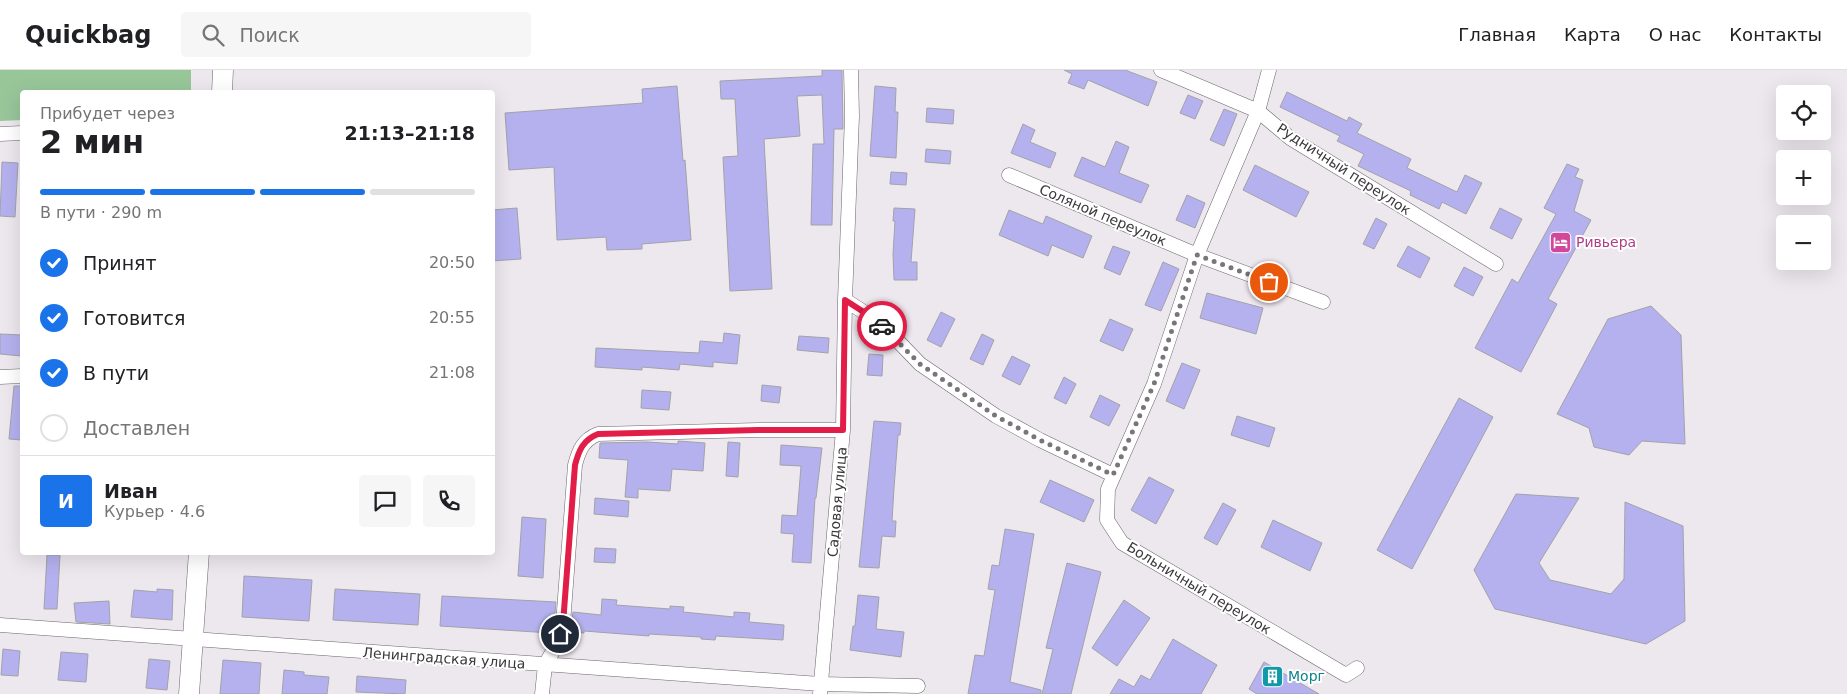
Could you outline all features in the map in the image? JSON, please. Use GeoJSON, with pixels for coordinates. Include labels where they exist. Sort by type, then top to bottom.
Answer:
{"type":"FeatureCollection","features":[{"type":"Feature","properties":{"kind":"street"},"geometry":{"type":"LineString","coordinates":[[222,90],[223,70]]}},
{"type":"Feature","properties":{"kind":"street","name":"Садовая улица"},"geometry":{"type":"LineString","coordinates":[[820,689],[843,430],[845,300],[852,116],[851,70]]}},
{"type":"Feature","properties":{"kind":"street","name":"Рудничный переулок"},"geometry":{"type":"LineString","coordinates":[[1161,70],[1258,111],[1290,138],[1496,264]]}},
{"type":"Feature","properties":{"kind":"street"},"geometry":{"type":"LineString","coordinates":[[845,300],[873,318],[920,364],[996,416],[1040,440],[1113,475],[1154,384],[1197,255],[1258,111],[1269,70]]}},
{"type":"Feature","properties":{"kind":"street"},"geometry":{"type":"LineString","coordinates":[[0,134],[20,133]]}},
{"type":"Feature","properties":{"kind":"street","name":"Соляной переулок"},"geometry":{"type":"LineString","coordinates":[[1009,175],[1197,255],[1323,302]]}},
{"type":"Feature","properties":{"kind":"street"},"geometry":{"type":"LineString","coordinates":[[0,376],[20,376]]}},
{"type":"Feature","properties":{"kind":"street"},"geometry":{"type":"LineString","coordinates":[[542,694],[545,665],[557,644],[563,624],[575,465],[579,450],[588,438],[598,434],[843,430]]}},
{"type":"Feature","properties":{"kind":"street","name":"Больничный переулок"},"geometry":{"type":"LineString","coordinates":[[1113,475],[1108,489],[1107,520],[1122,543],[1346,675],[1357,668]]}},
{"type":"Feature","properties":{"kind":"street"},"geometry":{"type":"LineString","coordinates":[[189,694],[199,555]]}},
{"type":"Feature","properties":{"kind":"street","name":"Ленинградская улица"},"geometry":{"type":"LineString","coordinates":[[0,625],[545,665],[820,689],[918,686]]}},
{"type":"Feature","properties":{"kind":"green space"},"geometry":{"type":"Polygon","coordinates":[[[0,70],[191,70],[191,90],[20,90],[20,120],[0,121],[0,70]]]}},
{"type":"Feature","properties":{"kind":"building"},"geometry":{"type":"Polygon","coordinates":[[[822,70],[842,70],[843,129],[834,129],[832,225],[811,225],[813,144],[824,144],[822,95],[797,96],[800,136],[764,139],[772,289],[730,291],[723,157],[738,156],[735,99],[721,99],[720,81],[822,76],[822,70]]]}},
{"type":"Feature","properties":{"kind":"building"},"geometry":{"type":"Polygon","coordinates":[[[1064,70],[1125,70],[1157,82],[1148,106],[1088,80],[1084,89],[1068,83],[1072,74],[1064,70]]]}},
{"type":"Feature","properties":{"kind":"building"},"geometry":{"type":"Polygon","coordinates":[[[677,86],[691,240],[642,244],[642,249],[607,250],[606,237],[557,240],[554,167],[509,170],[505,113],[643,103],[642,89],[677,86]]]}},
{"type":"Feature","properties":{"kind":"building"},"geometry":{"type":"Polygon","coordinates":[[[875,86],[896,88],[895,112],[898,112],[896,158],[870,156],[875,86]]]}},
{"type":"Feature","properties":{"kind":"building"},"geometry":{"type":"Polygon","coordinates":[[[1287,92],[1347,121],[1349,117],[1362,124],[1357,133],[1411,159],[1407,168],[1457,192],[1465,175],[1482,183],[1466,214],[1442,202],[1439,209],[1410,195],[1411,191],[1358,166],[1364,154],[1337,141],[1340,136],[1280,107],[1287,92]]]}},
{"type":"Feature","properties":{"kind":"building"},"geometry":{"type":"Polygon","coordinates":[[[1188,95],[1203,101],[1195,119],[1180,113],[1188,95]]]}},
{"type":"Feature","properties":{"kind":"building"},"geometry":{"type":"Polygon","coordinates":[[[927,108],[954,110],[953,124],[926,122],[927,108]]]}},
{"type":"Feature","properties":{"kind":"building"},"geometry":{"type":"Polygon","coordinates":[[[1224,109],[1237,114],[1224,146],[1210,140],[1224,109]]]}},
{"type":"Feature","properties":{"kind":"building"},"geometry":{"type":"Polygon","coordinates":[[[1023,124],[1035,130],[1030,142],[1056,153],[1050,168],[1011,153],[1023,124]]]}},
{"type":"Feature","properties":{"kind":"building"},"geometry":{"type":"Polygon","coordinates":[[[1116,141],[1129,147],[1119,173],[1149,185],[1141,203],[1074,176],[1082,157],[1105,167],[1116,141]]]}},
{"type":"Feature","properties":{"kind":"building"},"geometry":{"type":"Polygon","coordinates":[[[926,149],[951,151],[950,164],[925,162],[926,149]]]}},
{"type":"Feature","properties":{"kind":"building"},"geometry":{"type":"Polygon","coordinates":[[[2,162],[18,163],[15,217],[0,216],[2,162]]]}},
{"type":"Feature","properties":{"kind":"building"},"geometry":{"type":"Polygon","coordinates":[[[1567,164],[1579,169],[1575,177],[1583,180],[1574,211],[1591,220],[1548,299],[1557,304],[1521,372],[1475,348],[1512,279],[1518,283],[1556,214],[1544,208],[1567,164]]]}},
{"type":"Feature","properties":{"kind":"building"},"geometry":{"type":"Polygon","coordinates":[[[1255,165],[1309,192],[1296,217],[1243,190],[1255,165]]]}},
{"type":"Feature","properties":{"kind":"building"},"geometry":{"type":"Polygon","coordinates":[[[891,172],[907,173],[906,185],[890,184],[891,172]]]}},
{"type":"Feature","properties":{"kind":"building"},"geometry":{"type":"Polygon","coordinates":[[[1187,195],[1205,203],[1195,228],[1176,220],[1187,195]]]}},
{"type":"Feature","properties":{"kind":"building"},"geometry":{"type":"Polygon","coordinates":[[[517,208],[521,259],[495,261],[495,210],[517,208]]]}},
{"type":"Feature","properties":{"kind":"building"},"geometry":{"type":"Polygon","coordinates":[[[894,208],[915,209],[911,262],[917,262],[917,280],[894,280],[894,208]]]}},
{"type":"Feature","properties":{"kind":"building"},"geometry":{"type":"Polygon","coordinates":[[[1500,208],[1522,219],[1512,239],[1490,228],[1500,208]]]}},
{"type":"Feature","properties":{"kind":"building"},"geometry":{"type":"Polygon","coordinates":[[[1009,210],[1043,224],[1046,216],[1092,236],[1083,258],[1052,245],[1048,256],[999,235],[1009,210]]]}},
{"type":"Feature","properties":{"kind":"building"},"geometry":{"type":"Polygon","coordinates":[[[1376,218],[1387,224],[1374,249],[1363,244],[1376,218]]]}},
{"type":"Feature","properties":{"kind":"building"},"geometry":{"type":"Polygon","coordinates":[[[1113,246],[1130,252],[1120,275],[1104,268],[1113,246]]]}},
{"type":"Feature","properties":{"kind":"building"},"geometry":{"type":"Polygon","coordinates":[[[1408,246],[1430,258],[1420,278],[1397,266],[1408,246]]]}},
{"type":"Feature","properties":{"kind":"building"},"geometry":{"type":"Polygon","coordinates":[[[1163,262],[1179,269],[1161,311],[1145,305],[1163,262]]]}},
{"type":"Feature","properties":{"kind":"building"},"geometry":{"type":"Polygon","coordinates":[[[1464,267],[1483,277],[1473,296],[1454,286],[1464,267]]]}},
{"type":"Feature","properties":{"kind":"building"},"geometry":{"type":"Polygon","coordinates":[[[1207,293],[1263,308],[1256,334],[1200,318],[1207,293]]]}},
{"type":"Feature","properties":{"kind":"building"},"geometry":{"type":"Polygon","coordinates":[[[1651,306],[1681,335],[1685,444],[1642,441],[1629,455],[1594,447],[1589,428],[1557,414],[1608,319],[1651,306]]]}},
{"type":"Feature","properties":{"kind":"building"},"geometry":{"type":"Polygon","coordinates":[[[941,312],[955,319],[941,347],[927,340],[941,312]]]}},
{"type":"Feature","properties":{"kind":"building"},"geometry":{"type":"Polygon","coordinates":[[[1110,319],[1133,329],[1123,351],[1100,341],[1110,319]]]}},
{"type":"Feature","properties":{"kind":"building"},"geometry":{"type":"Polygon","coordinates":[[[724,333],[740,335],[737,364],[713,362],[713,367],[680,364],[679,370],[642,367],[642,370],[595,367],[596,348],[699,353],[700,341],[723,343],[724,333]]]}},
{"type":"Feature","properties":{"kind":"building"},"geometry":{"type":"Polygon","coordinates":[[[0,334],[20,335],[20,356],[0,354],[0,334]]]}},
{"type":"Feature","properties":{"kind":"building"},"geometry":{"type":"Polygon","coordinates":[[[982,334],[994,340],[983,365],[970,359],[982,334]]]}},
{"type":"Feature","properties":{"kind":"building"},"geometry":{"type":"Polygon","coordinates":[[[799,336],[829,338],[828,353],[797,350],[799,336]]]}},
{"type":"Feature","properties":{"kind":"building"},"geometry":{"type":"Polygon","coordinates":[[[869,354],[883,355],[882,376],[867,375],[869,354]]]}},
{"type":"Feature","properties":{"kind":"building"},"geometry":{"type":"Polygon","coordinates":[[[1012,356],[1030,365],[1020,385],[1002,376],[1012,356]]]}},
{"type":"Feature","properties":{"kind":"building"},"geometry":{"type":"Polygon","coordinates":[[[1182,363],[1200,370],[1184,409],[1166,401],[1182,363]]]}},
{"type":"Feature","properties":{"kind":"building"},"geometry":{"type":"Polygon","coordinates":[[[1064,377],[1076,384],[1066,404],[1054,398],[1064,377]]]}},
{"type":"Feature","properties":{"kind":"building"},"geometry":{"type":"Polygon","coordinates":[[[762,385],[781,387],[779,403],[761,401],[762,385]]]}},
{"type":"Feature","properties":{"kind":"building"},"geometry":{"type":"Polygon","coordinates":[[[14,386],[20,386],[20,440],[9,439],[14,386]]]}},
{"type":"Feature","properties":{"kind":"building"},"geometry":{"type":"Polygon","coordinates":[[[642,390],[671,392],[669,410],[641,408],[642,390]]]}},
{"type":"Feature","properties":{"kind":"building"},"geometry":{"type":"Polygon","coordinates":[[[1100,395],[1120,405],[1109,426],[1090,417],[1100,395]]]}},
{"type":"Feature","properties":{"kind":"building"},"geometry":{"type":"Polygon","coordinates":[[[1459,398],[1493,417],[1412,569],[1377,550],[1459,398]]]}},
{"type":"Feature","properties":{"kind":"building"},"geometry":{"type":"Polygon","coordinates":[[[1237,416],[1275,428],[1269,447],[1231,435],[1237,416]]]}},
{"type":"Feature","properties":{"kind":"building"},"geometry":{"type":"Polygon","coordinates":[[[874,421],[901,423],[900,435],[898,435],[892,521],[896,521],[895,537],[882,536],[879,568],[859,567],[874,421]]]}},
{"type":"Feature","properties":{"kind":"building"},"geometry":{"type":"Polygon","coordinates":[[[678,441],[705,443],[703,471],[672,469],[670,491],[638,489],[638,498],[625,497],[628,460],[599,458],[600,443],[647,442],[678,444],[678,441]]]}},
{"type":"Feature","properties":{"kind":"building"},"geometry":{"type":"Polygon","coordinates":[[[728,442],[740,443],[738,477],[726,476],[728,442]]]}},
{"type":"Feature","properties":{"kind":"building"},"geometry":{"type":"Polygon","coordinates":[[[781,445],[822,448],[815,498],[811,563],[792,562],[794,534],[781,533],[782,515],[797,516],[801,466],[780,465],[781,445]]]}},
{"type":"Feature","properties":{"kind":"building"},"geometry":{"type":"Polygon","coordinates":[[[1149,477],[1174,490],[1156,524],[1131,510],[1149,477]]]}},
{"type":"Feature","properties":{"kind":"building"},"geometry":{"type":"Polygon","coordinates":[[[1050,480],[1094,500],[1084,522],[1040,502],[1050,480]]]}},
{"type":"Feature","properties":{"kind":"building"},"geometry":{"type":"Polygon","coordinates":[[[1516,494],[1579,498],[1539,563],[1550,580],[1611,594],[1624,579],[1625,502],[1683,526],[1685,621],[1646,644],[1495,609],[1474,570],[1516,494]]]}},
{"type":"Feature","properties":{"kind":"building"},"geometry":{"type":"Polygon","coordinates":[[[595,498],[629,501],[628,517],[594,514],[595,498]]]}},
{"type":"Feature","properties":{"kind":"building"},"geometry":{"type":"Polygon","coordinates":[[[1223,503],[1236,510],[1217,545],[1204,538],[1223,503]]]}},
{"type":"Feature","properties":{"kind":"building"},"geometry":{"type":"Polygon","coordinates":[[[522,517],[546,519],[543,578],[518,576],[522,517]]]}},
{"type":"Feature","properties":{"kind":"building"},"geometry":{"type":"Polygon","coordinates":[[[1273,520],[1322,543],[1310,571],[1261,547],[1273,520]]]}},
{"type":"Feature","properties":{"kind":"building"},"geometry":{"type":"Polygon","coordinates":[[[1005,529],[1034,534],[1010,682],[1041,690],[1041,694],[968,694],[975,655],[984,656],[995,590],[988,589],[992,565],[999,566],[1005,529]]]}},
{"type":"Feature","properties":{"kind":"building"},"geometry":{"type":"Polygon","coordinates":[[[595,548],[616,549],[615,563],[594,562],[595,548]]]}},
{"type":"Feature","properties":{"kind":"building"},"geometry":{"type":"Polygon","coordinates":[[[47,555],[60,555],[57,609],[44,609],[47,555]]]}},
{"type":"Feature","properties":{"kind":"building"},"geometry":{"type":"Polygon","coordinates":[[[1067,563],[1101,572],[1071,694],[1042,694],[1053,649],[1046,648],[1067,563]]]}},
{"type":"Feature","properties":{"kind":"building"},"geometry":{"type":"Polygon","coordinates":[[[244,576],[312,580],[309,621],[242,617],[244,576]]]}},
{"type":"Feature","properties":{"kind":"building"},"geometry":{"type":"Polygon","coordinates":[[[157,589],[173,590],[172,620],[131,617],[134,590],[157,592],[157,589]]]}},
{"type":"Feature","properties":{"kind":"building"},"geometry":{"type":"Polygon","coordinates":[[[335,589],[420,594],[418,625],[333,620],[335,589]]]}},
{"type":"Feature","properties":{"kind":"building"},"geometry":{"type":"Polygon","coordinates":[[[858,595],[879,597],[876,629],[904,632],[901,657],[850,650],[858,595]]]}},
{"type":"Feature","properties":{"kind":"building"},"geometry":{"type":"Polygon","coordinates":[[[442,596],[556,602],[551,633],[440,626],[442,596]]]}},
{"type":"Feature","properties":{"kind":"building"},"geometry":{"type":"Polygon","coordinates":[[[602,599],[617,600],[616,605],[670,609],[670,606],[684,607],[683,612],[734,617],[734,612],[750,613],[749,622],[784,625],[783,640],[716,636],[715,640],[701,639],[701,637],[649,634],[649,636],[584,631],[584,633],[570,632],[573,612],[601,615],[602,599]]]}},
{"type":"Feature","properties":{"kind":"building"},"geometry":{"type":"Polygon","coordinates":[[[1124,600],[1150,618],[1117,666],[1092,648],[1124,600]]]}},
{"type":"Feature","properties":{"kind":"building"},"geometry":{"type":"Polygon","coordinates":[[[109,601],[110,624],[76,622],[74,603],[109,601]]]}},
{"type":"Feature","properties":{"kind":"building"},"geometry":{"type":"Polygon","coordinates":[[[1173,639],[1217,665],[1201,694],[1110,694],[1119,679],[1134,687],[1141,675],[1150,680],[1173,639]]]}},
{"type":"Feature","properties":{"kind":"building"},"geometry":{"type":"Polygon","coordinates":[[[3,649],[20,651],[18,676],[1,675],[3,649]]]}},
{"type":"Feature","properties":{"kind":"building"},"geometry":{"type":"Polygon","coordinates":[[[61,652],[88,654],[86,682],[58,680],[61,652]]]}},
{"type":"Feature","properties":{"kind":"building"},"geometry":{"type":"Polygon","coordinates":[[[149,659],[170,661],[167,690],[146,688],[149,659]]]}},
{"type":"Feature","properties":{"kind":"building"},"geometry":{"type":"Polygon","coordinates":[[[223,660],[261,663],[259,694],[220,694],[223,660]]]}},
{"type":"Feature","properties":{"kind":"building","name":"Морг"},"geometry":{"type":"Polygon","coordinates":[[[1264,662],[1319,694],[1257,694],[1249,689],[1264,662]]]}},
{"type":"Feature","properties":{"kind":"building"},"geometry":{"type":"Polygon","coordinates":[[[284,670],[304,672],[304,675],[329,677],[327,694],[282,694],[284,670]]]}},
{"type":"Feature","properties":{"kind":"building"},"geometry":{"type":"Polygon","coordinates":[[[357,676],[406,680],[405,694],[356,692],[357,676]]]}},
{"type":"Feature","properties":{"kind":"way so far"},"geometry":{"type":"LineString","coordinates":[[882,326],[920,364],[996,416],[1040,440],[1113,475],[1154,384],[1197,255],[1269,282]]}},
{"type":"Feature","properties":{"kind":"place","name":"Ривьера"},"geometry":{"type":"Point","coordinates":[1560,242]}},
{"type":"Feature","properties":{"kind":"place","name":"Морг"},"geometry":{"type":"Point","coordinates":[1272,676]}},
{"type":"Feature","properties":{"kind":"route"},"geometry":{"type":"LineString","coordinates":[[560,634],[563,624],[575,465],[579,450],[588,438],[598,434],[843,430],[845,300],[882,326]]}}]}
